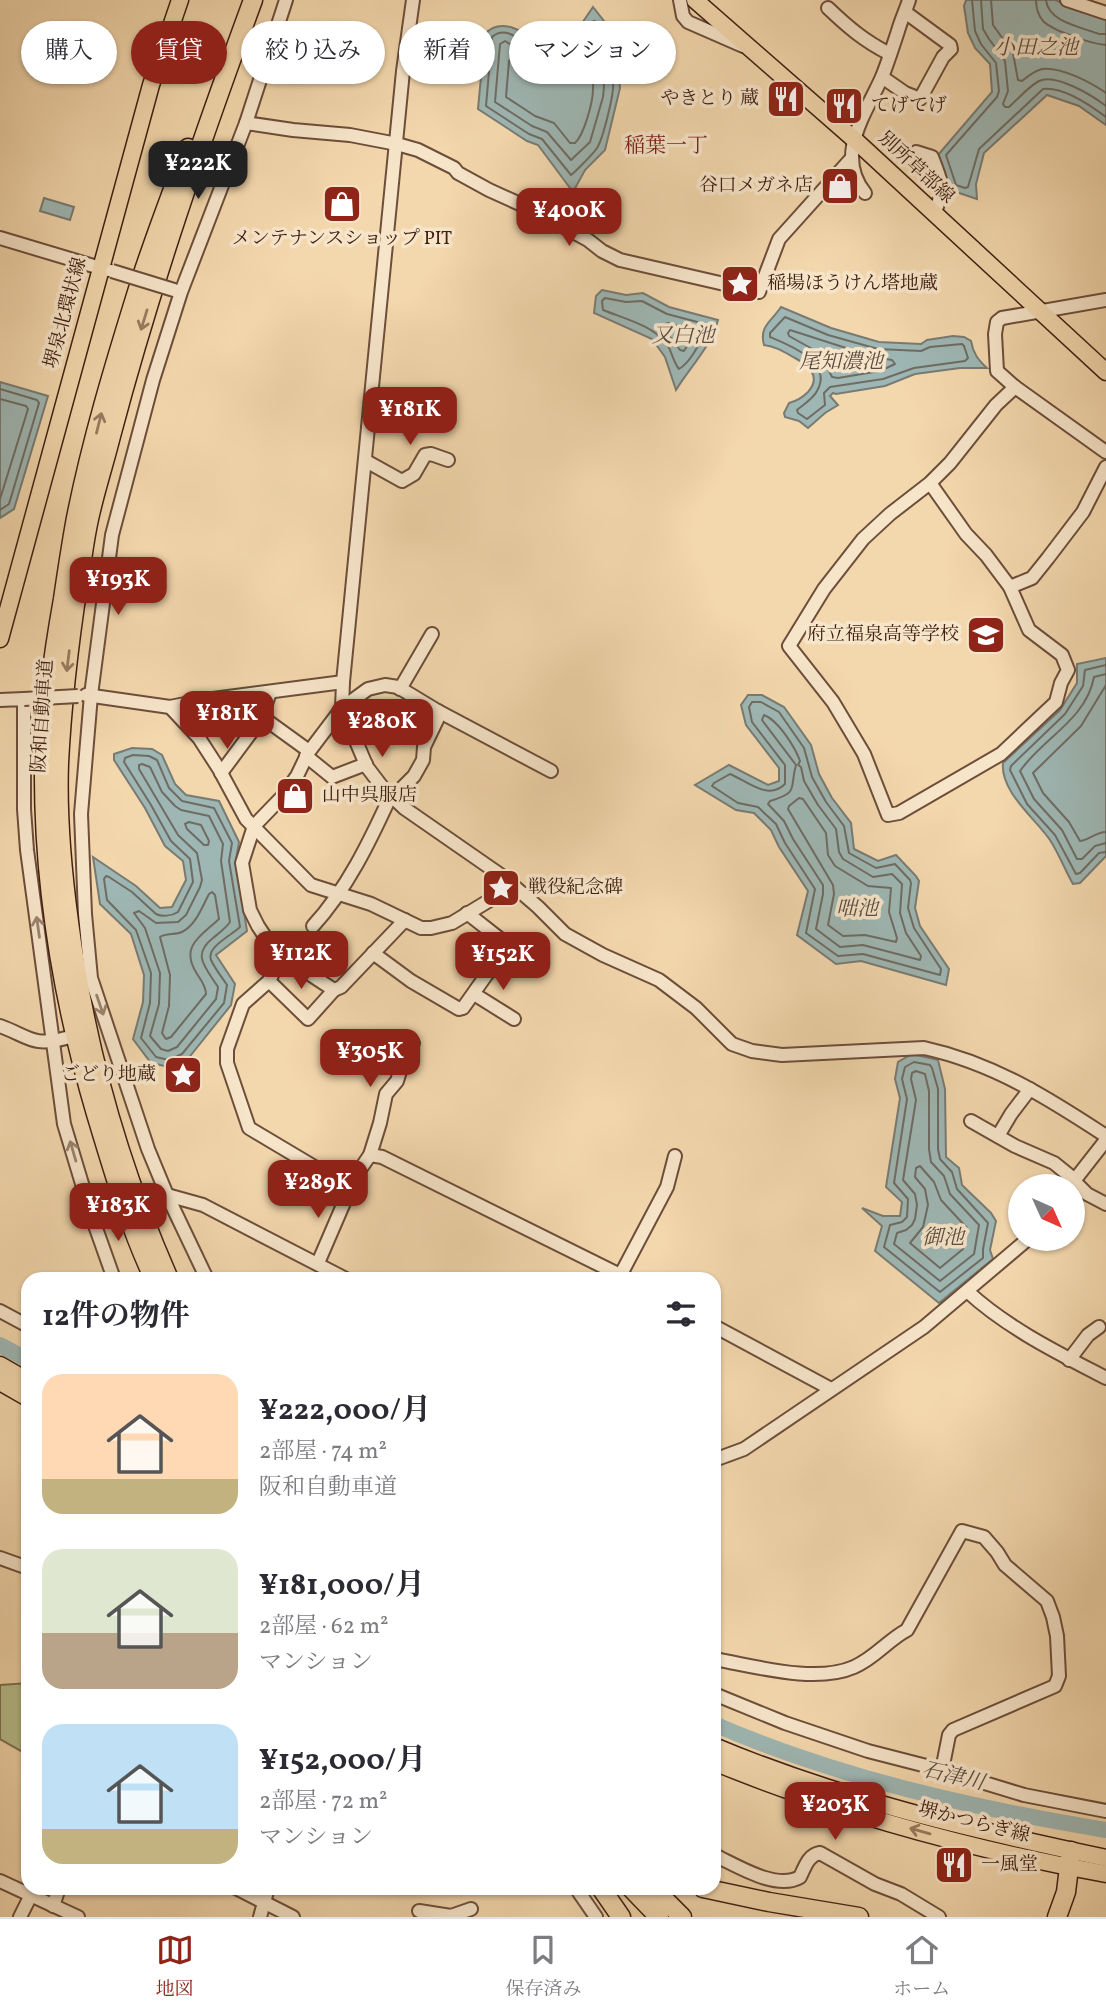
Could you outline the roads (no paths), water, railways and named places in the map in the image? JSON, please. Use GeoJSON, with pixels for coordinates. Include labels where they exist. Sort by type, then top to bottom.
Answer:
{"type":"FeatureCollection","features":[{"type":"Feature","properties":{"kind":"highway","name":"阪和自動車道"},"geometry":{"type":"LineString","coordinates":[[151,1272],[112,1169],[79,1054],[61,973],[46,828],[44,767],[50,683],[76,517],[109,385],[138,289],[240,0]]}},
{"type":"Feature","properties":{"kind":"highway","name":"阪和自動車道"},"geometry":{"type":"LineString","coordinates":[[166,1272],[128,1177],[91,1052],[75,972],[59,830],[59,766],[64,688],[88,521],[124,388],[152,293],[214,106],[253,0]]}},
{"type":"Feature","properties":{"kind":"highway"},"geometry":{"type":"LineString","coordinates":[[1057,1917],[1066,1892],[1071,1859]]}},
{"type":"Feature","properties":{"kind":"highway"},"geometry":{"type":"LineString","coordinates":[[721,1892],[859,1917]]}},
{"type":"Feature","properties":{"kind":"highway"},"geometry":{"type":"LineString","coordinates":[[606,1895],[621,1917]]}},
{"type":"Feature","properties":{"kind":"highway"},"geometry":{"type":"LineString","coordinates":[[638,1895],[659,1917]]}},
{"type":"Feature","properties":{"kind":"highway"},"geometry":{"type":"LineString","coordinates":[[660,1895],[682,1917]]}},
{"type":"Feature","properties":{"kind":"main road","name":"堺泉北環状線"},"geometry":{"type":"LineString","coordinates":[[0,639],[106,270],[151,86],[180,0]]}},
{"type":"Feature","properties":{"kind":"main road","name":"別所草部線"},"geometry":{"type":"LineString","coordinates":[[695,0],[855,140],[1106,372]]}},
{"type":"Feature","properties":{"kind":"main road"},"geometry":{"type":"LineString","coordinates":[[0,1365],[21,1377]]}},
{"type":"Feature","properties":{"kind":"main road"},"geometry":{"type":"LineString","coordinates":[[0,1382],[21,1394]]}},
{"type":"Feature","properties":{"kind":"main road","name":"堺かつらぎ線"},"geometry":{"type":"LineString","coordinates":[[721,1749],[892,1809],[1071,1859],[1106,1874]]}},
{"type":"Feature","properties":{"kind":"main road","name":"堺かつらぎ線"},"geometry":{"type":"LineString","coordinates":[[721,1765],[882,1821],[975,1847],[1071,1859],[1106,1858]]}},
{"type":"Feature","properties":{"kind":"street"},"geometry":{"type":"LineString","coordinates":[[204,1272],[167,1195],[102,1030],[91,978],[81,814],[85,695],[111,535],[177,291],[246,123],[286,0]]}},
{"type":"Feature","properties":{"kind":"street"},"geometry":{"type":"LineString","coordinates":[[413,0],[343,682],[342,708],[366,764],[383,788],[404,808],[502,876],[565,934],[603,956],[659,980],[696,1008],[732,1044],[752,1051],[782,1055],[924,1048],[947,1053],[1006,1075],[1106,1138],[1080,1174]]}},
{"type":"Feature","properties":{"kind":"street"},"geometry":{"type":"LineString","coordinates":[[680,0],[683,16],[688,22],[751,49]]}},
{"type":"Feature","properties":{"kind":"street"},"geometry":{"type":"LineString","coordinates":[[1067,0],[1106,13]]}},
{"type":"Feature","properties":{"kind":"street"},"geometry":{"type":"LineString","coordinates":[[246,123],[350,135],[418,150],[489,190],[588,240],[601,251],[620,260],[759,292],[779,239],[850,160],[860,118],[882,77],[907,6],[950,45],[951,49],[943,57],[920,99],[905,93],[882,77]]}},
{"type":"Feature","properties":{"kind":"street"},"geometry":{"type":"LineString","coordinates":[[828,8],[869,44],[890,54]]}},
{"type":"Feature","properties":{"kind":"street"},"geometry":{"type":"LineString","coordinates":[[916,152],[932,158],[943,187],[934,214]]}},
{"type":"Feature","properties":{"kind":"street"},"geometry":{"type":"LineString","coordinates":[[850,160],[858,183],[866,192]]}},
{"type":"Feature","properties":{"kind":"street"},"geometry":{"type":"LineString","coordinates":[[0,238],[177,291]]}},
{"type":"Feature","properties":{"kind":"street"},"geometry":{"type":"LineString","coordinates":[[1106,300],[1002,318],[997,322],[995,334],[998,371],[1015,387],[1106,452]]}},
{"type":"Feature","properties":{"kind":"street"},"geometry":{"type":"LineString","coordinates":[[930,483],[966,534],[1010,587],[1029,630],[1062,655],[1068,670],[1056,702],[1001,754],[899,813],[888,815],[864,754],[833,702],[789,646],[824,589],[863,539],[950,463],[996,405],[1015,387]]}},
{"type":"Feature","properties":{"kind":"street"},"geometry":{"type":"LineString","coordinates":[[366,461],[402,481],[414,474],[425,455],[431,454],[448,460]]}},
{"type":"Feature","properties":{"kind":"street"},"geometry":{"type":"LineString","coordinates":[[1010,587],[1032,578],[1083,512],[1106,467]]}},
{"type":"Feature","properties":{"kind":"street"},"geometry":{"type":"LineString","coordinates":[[400,689],[432,634]]}},
{"type":"Feature","properties":{"kind":"street"},"geometry":{"type":"LineString","coordinates":[[0,700],[85,695],[170,707],[343,682]]}},
{"type":"Feature","properties":{"kind":"street"},"geometry":{"type":"LineString","coordinates":[[334,990],[302,969],[280,959],[250,910],[242,863],[254,826],[282,797],[297,776],[308,753],[342,708],[368,690],[386,685],[400,689],[551,771]]}},
{"type":"Feature","properties":{"kind":"street"},"geometry":{"type":"LineString","coordinates":[[221,774],[262,717],[270,692]]}},
{"type":"Feature","properties":{"kind":"street"},"geometry":{"type":"LineString","coordinates":[[24,699],[26,836],[64,1124],[112,1272]]}},
{"type":"Feature","properties":{"kind":"street"},"geometry":{"type":"LineString","coordinates":[[170,707],[199,738],[246,819],[311,884],[371,904],[421,928],[452,923],[492,899],[509,892],[518,892]]}},
{"type":"Feature","properties":{"kind":"street"},"geometry":{"type":"LineString","coordinates":[[313,926],[338,893],[370,840],[392,796],[414,776],[423,760],[424,747],[437,720],[438,711]]}},
{"type":"Feature","properties":{"kind":"street"},"geometry":{"type":"LineString","coordinates":[[262,717],[308,753],[332,777],[366,764]]}},
{"type":"Feature","properties":{"kind":"street"},"geometry":{"type":"LineString","coordinates":[[492,899],[502,876]]}},
{"type":"Feature","properties":{"kind":"street"},"geometry":{"type":"LineString","coordinates":[[373,953],[411,981],[459,1009],[463,1008],[509,946],[467,913]]}},
{"type":"Feature","properties":{"kind":"street"},"geometry":{"type":"LineString","coordinates":[[269,981],[308,1019],[405,920]]}},
{"type":"Feature","properties":{"kind":"street"},"geometry":{"type":"LineString","coordinates":[[280,959],[269,981],[243,1004],[227,1049],[227,1063],[249,1128],[348,1187]]}},
{"type":"Feature","properties":{"kind":"street"},"geometry":{"type":"LineString","coordinates":[[474,994],[514,1019]]}},
{"type":"Feature","properties":{"kind":"street"},"geometry":{"type":"LineString","coordinates":[[0,1026],[35,1042],[52,1042],[66,1038]]}},
{"type":"Feature","properties":{"kind":"street"},"geometry":{"type":"LineString","coordinates":[[318,1263],[348,1187],[370,1155],[386,1094],[397,1081],[405,1055],[413,1043]]}},
{"type":"Feature","properties":{"kind":"street"},"geometry":{"type":"LineString","coordinates":[[998,1136],[1010,1114],[1030,1089]]}},
{"type":"Feature","properties":{"kind":"street"},"geometry":{"type":"LineString","coordinates":[[971,1121],[1055,1163],[1065,1174]]}},
{"type":"Feature","properties":{"kind":"street"},"geometry":{"type":"LineString","coordinates":[[370,1155],[382,1157],[611,1272]]}},
{"type":"Feature","properties":{"kind":"street"},"geometry":{"type":"LineString","coordinates":[[624,1272],[663,1197],[675,1156]]}},
{"type":"Feature","properties":{"kind":"street"},"geometry":{"type":"LineString","coordinates":[[1085,1192],[1106,1204]]}},
{"type":"Feature","properties":{"kind":"street"},"geometry":{"type":"LineString","coordinates":[[152,1197],[167,1195],[203,1205],[334,1272]]}},
{"type":"Feature","properties":{"kind":"street"},"geometry":{"type":"LineString","coordinates":[[92,1217],[105,1212]]}},
{"type":"Feature","properties":{"kind":"street"},"geometry":{"type":"LineString","coordinates":[[721,1457],[744,1449],[924,1326],[1014,1251]]}},
{"type":"Feature","properties":{"kind":"street"},"geometry":{"type":"LineString","coordinates":[[967,1291],[1050,1350],[1106,1378]]}},
{"type":"Feature","properties":{"kind":"street"},"geometry":{"type":"LineString","coordinates":[[0,1311],[21,1322]]}},
{"type":"Feature","properties":{"kind":"street"},"geometry":{"type":"LineString","coordinates":[[1069,1360],[1088,1335],[1099,1327]]}},
{"type":"Feature","properties":{"kind":"street"},"geometry":{"type":"LineString","coordinates":[[721,1330],[831,1389]]}},
{"type":"Feature","properties":{"kind":"street"},"geometry":{"type":"LineString","coordinates":[[721,1661],[805,1674],[839,1672],[855,1667],[873,1657],[893,1637],[907,1630],[962,1531],[984,1538],[1005,1565],[1047,1601],[1053,1617],[1059,1676],[1055,1686],[953,1730],[949,1735],[942,1770]]}},
{"type":"Feature","properties":{"kind":"street"},"geometry":{"type":"LineString","coordinates":[[0,1558],[21,1566]]}},
{"type":"Feature","properties":{"kind":"street"},"geometry":{"type":"LineString","coordinates":[[721,1697],[785,1723],[868,1751],[1024,1795],[1106,1811]]}},
{"type":"Feature","properties":{"kind":"street"},"geometry":{"type":"LineString","coordinates":[[721,1858],[758,1876],[793,1880],[800,1877],[814,1854],[820,1853],[875,1884],[901,1894],[939,1917]]}},
{"type":"Feature","properties":{"kind":"street"},"geometry":{"type":"LineString","coordinates":[[0,1881],[21,1890]]}},
{"type":"Feature","properties":{"kind":"street"},"geometry":{"type":"LineString","coordinates":[[20,1917],[32,1895],[78,1917]]}},
{"type":"Feature","properties":{"kind":"street"},"geometry":{"type":"LineString","coordinates":[[53,1906],[57,1895]]}},
{"type":"Feature","properties":{"kind":"street"},"geometry":{"type":"LineString","coordinates":[[249,1895],[293,1917]]}},
{"type":"Feature","properties":{"kind":"street"},"geometry":{"type":"LineString","coordinates":[[260,1917],[266,1895]]}},
{"type":"Feature","properties":{"kind":"street"},"geometry":{"type":"LineString","coordinates":[[581,1895],[596,1917]]}},
{"type":"Feature","properties":{"kind":"street"},"geometry":{"type":"LineString","coordinates":[[419,1911],[451,1916],[471,1909]]}},
{"type":"Feature","properties":{"kind":"water","name":"小田之池"},"geometry":{"type":"Polygon","coordinates":[[[966,0],[1055,0],[1106,19],[1106,125],[1079,106],[1047,95],[984,153],[976,184],[977,199],[950,190],[938,155],[992,92],[990,64],[975,48],[968,33],[964,6],[966,0]]]}},
{"type":"Feature","properties":{"kind":"water"},"geometry":{"type":"Polygon","coordinates":[[[593,7],[604,21],[584,21],[593,7]]]}},
{"type":"Feature","properties":{"kind":"water"},"geometry":{"type":"Polygon","coordinates":[[[507,26],[509,84],[620,84],[605,150],[585,170],[573,192],[538,145],[527,141],[478,109],[480,84],[495,84],[495,28],[507,26]]]}},
{"type":"Feature","properties":{"kind":"water"},"geometry":{"type":"Polygon","coordinates":[[[44,198],[74,207],[70,220],[40,211],[44,198]]]}},
{"type":"Feature","properties":{"kind":"water","name":"又白池"},"geometry":{"type":"Polygon","coordinates":[[[602,290],[626,295],[643,293],[669,307],[718,320],[705,348],[676,390],[665,357],[652,339],[594,313],[596,296],[602,290]]]}},
{"type":"Feature","properties":{"kind":"water","name":"尾知濃池"},"geometry":{"type":"Polygon","coordinates":[[[781,307],[831,328],[879,342],[921,344],[927,340],[964,337],[971,341],[976,356],[987,368],[960,368],[915,374],[885,386],[833,393],[830,396],[838,405],[808,428],[799,421],[785,417],[784,413],[789,403],[808,392],[814,381],[812,372],[777,348],[764,345],[763,333],[767,324],[781,307]]]}},
{"type":"Feature","properties":{"kind":"water"},"geometry":{"type":"Polygon","coordinates":[[[0,382],[48,396],[14,509],[0,518],[0,382]]]}},
{"type":"Feature","properties":{"kind":"water"},"geometry":{"type":"Polygon","coordinates":[[[1106,658],[1106,856],[1080,883],[1073,884],[1050,840],[1013,795],[1007,784],[1003,763],[1060,710],[1077,683],[1077,664],[1106,658]]]}},
{"type":"Feature","properties":{"kind":"water","name":"咄池"},"geometry":{"type":"Polygon","coordinates":[[[748,695],[762,695],[784,707],[811,745],[819,774],[832,798],[851,823],[854,849],[878,861],[896,855],[916,876],[919,881],[915,908],[920,926],[949,969],[946,985],[861,961],[836,964],[797,935],[808,891],[771,830],[754,813],[736,810],[695,785],[729,765],[768,785],[779,781],[779,768],[746,725],[741,705],[748,695]]]}},
{"type":"Feature","properties":{"kind":"water"},"geometry":{"type":"Polygon","coordinates":[[[132,748],[152,749],[162,755],[175,784],[186,795],[219,801],[239,842],[236,860],[247,931],[216,955],[235,984],[231,1005],[187,1060],[169,1067],[151,1063],[133,1039],[143,1002],[144,975],[131,934],[100,904],[93,857],[136,886],[160,908],[172,907],[186,880],[183,861],[165,846],[145,808],[114,760],[114,754],[132,748]]]}},
{"type":"Feature","properties":{"kind":"water","name":"御池"},"geometry":{"type":"Polygon","coordinates":[[[912,1054],[938,1060],[945,1089],[946,1157],[959,1168],[962,1185],[996,1221],[990,1250],[993,1259],[939,1303],[875,1251],[882,1226],[862,1208],[883,1216],[900,1216],[902,1202],[886,1187],[900,1098],[895,1079],[898,1062],[912,1054]]]}},
{"type":"Feature","properties":{"kind":"waterway","name":"石津川"},"geometry":{"type":"LineString","coordinates":[[0,1345],[21,1356]]}},
{"type":"Feature","properties":{"kind":"waterway","name":"石津川"},"geometry":{"type":"LineString","coordinates":[[721,1727],[809,1760],[907,1789],[1006,1812],[1106,1830]]}},
{"type":"Feature","properties":{"kind":"place","name":"やきとり 蔵"},"geometry":{"type":"Point","coordinates":[786,99]}},
{"type":"Feature","properties":{"kind":"place","name":"てげてげ"},"geometry":{"type":"Point","coordinates":[844,106]}},
{"type":"Feature","properties":{"kind":"place","name":"谷口メガネ店"},"geometry":{"type":"Point","coordinates":[840,186]}},
{"type":"Feature","properties":{"kind":"place","name":"メンテナンスショップ PIT"},"geometry":{"type":"Point","coordinates":[342,204]}},
{"type":"Feature","properties":{"kind":"place","name":"稲場ほうけん塔地蔵"},"geometry":{"type":"Point","coordinates":[740,284]}},
{"type":"Feature","properties":{"kind":"place","name":"府立福泉高等学校"},"geometry":{"type":"Point","coordinates":[986,635]}},
{"type":"Feature","properties":{"kind":"place","name":"山中呉服店"},"geometry":{"type":"Point","coordinates":[295,796]}},
{"type":"Feature","properties":{"kind":"place","name":"戦役紀念碑"},"geometry":{"type":"Point","coordinates":[501,888]}},
{"type":"Feature","properties":{"kind":"place","name":"ごどり地蔵"},"geometry":{"type":"Point","coordinates":[183,1075]}},
{"type":"Feature","properties":{"kind":"place","name":"一風堂"},"geometry":{"type":"Point","coordinates":[954,1865]}},
{"type":"Feature","properties":{"kind":"district","name":"稲葉一丁"},"geometry":{"type":"Point","coordinates":[666,146]}}]}
